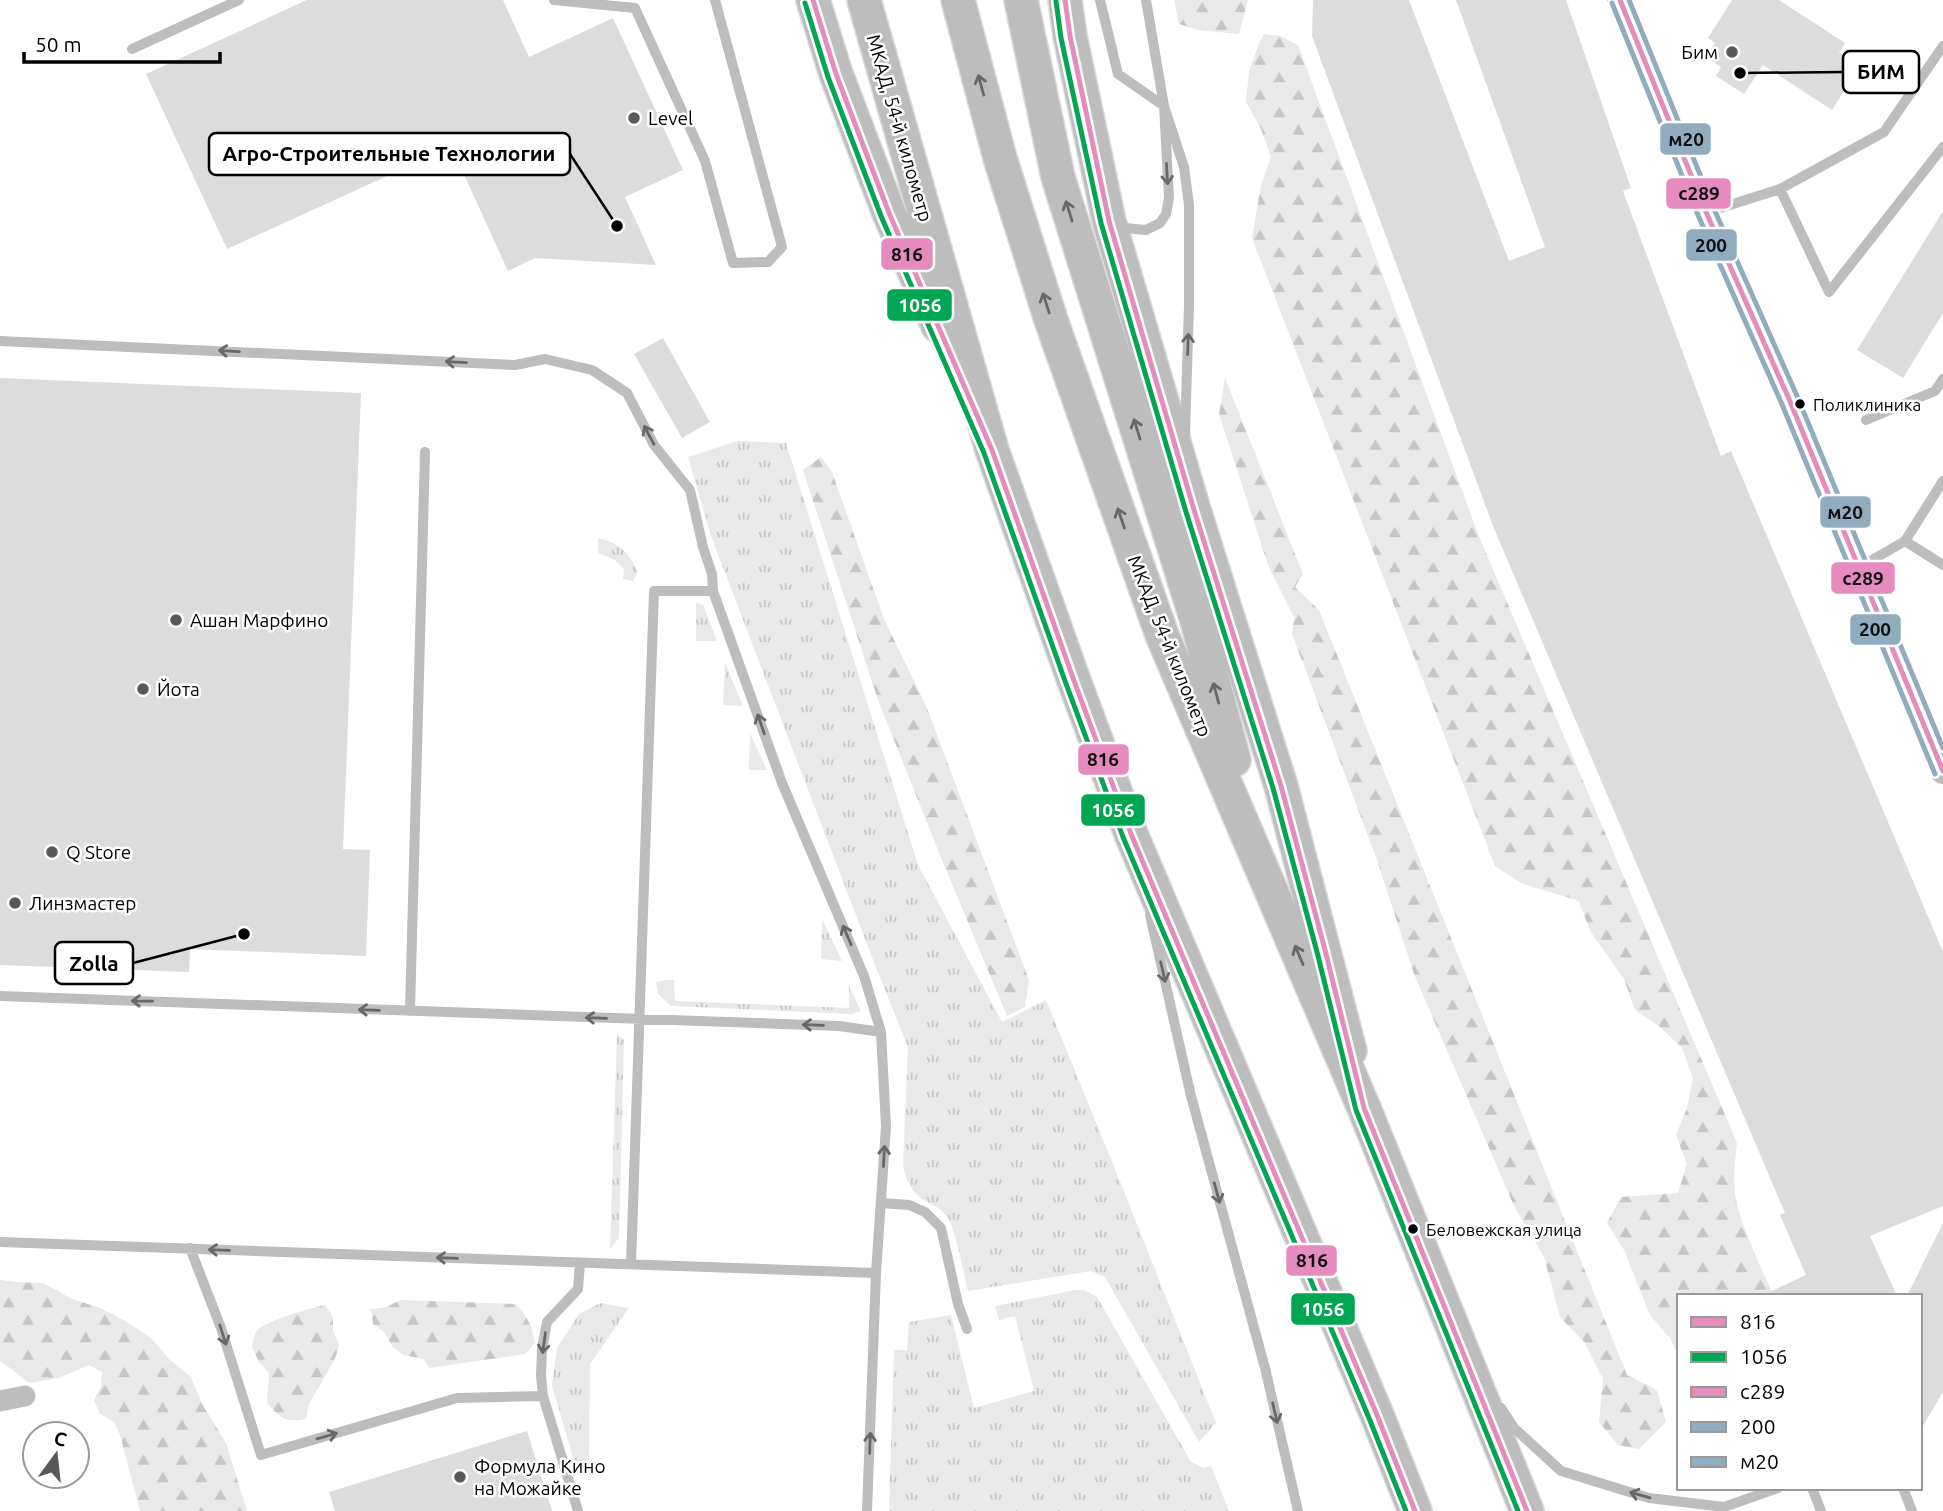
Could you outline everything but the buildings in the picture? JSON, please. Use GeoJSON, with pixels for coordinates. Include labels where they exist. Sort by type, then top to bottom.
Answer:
{"type":"FeatureCollection","features":[{"type":"Feature","properties":{"kind":"main road"},"geometry":{"type":"LineString","coordinates":[[813,0],[835,74],[889,213],[992,450]]}},
{"type":"Feature","properties":{"kind":"main road","name":"МКАД, 54-й километр"},"geometry":{"type":"LineString","coordinates":[[864,0],[992,450],[1073,678],[1131,834],[1372,1403],[1415,1511]]}},
{"type":"Feature","properties":{"kind":"main road","name":"МКАД, 54-й километр"},"geometry":{"type":"LineString","coordinates":[[958,0],[1000,158],[1051,320],[1162,635],[1364,1108],[1527,1511]]}},
{"type":"Feature","properties":{"kind":"main road"},"geometry":{"type":"LineString","coordinates":[[1021,0],[1058,177],[1197,621],[1266,877]]}},
{"type":"Feature","properties":{"kind":"main road"},"geometry":{"type":"LineString","coordinates":[[1065,0],[1108,221],[1194,510],[1281,786],[1364,1108]]}},
{"type":"Feature","properties":{"kind":"street"},"geometry":{"type":"LineString","coordinates":[[1620,0],[1706,212],[1789,400],[1943,771]]}},
{"type":"Feature","properties":{"kind":"street"},"geometry":{"type":"LineString","coordinates":[[0,1401],[25,1396]]}},
{"type":"Feature","properties":{"kind":"lane"},"geometry":{"type":"LineString","coordinates":[[132,48],[239,0]]}},
{"type":"Feature","properties":{"kind":"lane"},"geometry":{"type":"LineString","coordinates":[[554,0],[635,8],[705,161],[733,263],[768,262],[782,247],[715,0]]}},
{"type":"Feature","properties":{"kind":"lane"},"geometry":{"type":"LineString","coordinates":[[1100,0],[1118,74],[1164,106],[1184,167],[1189,205],[1185,426],[1194,510]]}},
{"type":"Feature","properties":{"kind":"lane"},"geometry":{"type":"LineString","coordinates":[[1108,221],[1125,228],[1146,230],[1160,223],[1166,214],[1168,198],[1164,106],[1146,0]]}},
{"type":"Feature","properties":{"kind":"lane"},"geometry":{"type":"LineString","coordinates":[[1706,212],[1780,189],[1884,132],[1943,46]]}},
{"type":"Feature","properties":{"kind":"lane"},"geometry":{"type":"LineString","coordinates":[[1780,189],[1829,292],[1943,147]]}},
{"type":"Feature","properties":{"kind":"lane"},"geometry":{"type":"LineString","coordinates":[[0,341],[515,365],[545,359],[592,370],[627,393],[654,445],[690,490],[712,574],[713,591],[782,783],[864,976],[881,1032],[886,1126],[876,1273],[867,1511]]}},
{"type":"Feature","properties":{"kind":"lane"},"geometry":{"type":"LineString","coordinates":[[1866,420],[1935,391],[1943,379]]}},
{"type":"Feature","properties":{"kind":"lane"},"geometry":{"type":"LineString","coordinates":[[410,1011],[425,452]]}},
{"type":"Feature","properties":{"kind":"lane"},"geometry":{"type":"LineString","coordinates":[[1858,568],[1905,541],[1943,481]]}},
{"type":"Feature","properties":{"kind":"lane"},"geometry":{"type":"LineString","coordinates":[[1905,541],[1943,565]]}},
{"type":"Feature","properties":{"kind":"lane"},"geometry":{"type":"LineString","coordinates":[[631,1264],[654,591],[713,591]]}},
{"type":"Feature","properties":{"kind":"lane"},"geometry":{"type":"LineString","coordinates":[[1131,834],[1191,1096],[1265,1368],[1298,1511]]}},
{"type":"Feature","properties":{"kind":"lane"},"geometry":{"type":"LineString","coordinates":[[0,996],[839,1026],[881,1032]]}},
{"type":"Feature","properties":{"kind":"lane"},"geometry":{"type":"LineString","coordinates":[[881,1203],[909,1205],[925,1212],[941,1228],[958,1304],[967,1329]]}},
{"type":"Feature","properties":{"kind":"lane"},"geometry":{"type":"LineString","coordinates":[[0,1242],[876,1273]]}},
{"type":"Feature","properties":{"kind":"lane"},"geometry":{"type":"LineString","coordinates":[[190,1248],[221,1328],[261,1455],[457,1398],[543,1396]]}},
{"type":"Feature","properties":{"kind":"lane"},"geometry":{"type":"LineString","coordinates":[[578,1511],[543,1396],[541,1376],[547,1322],[578,1289],[580,1263]]}},
{"type":"Feature","properties":{"kind":"lane"},"geometry":{"type":"LineString","coordinates":[[1463,1353],[1514,1427],[1561,1471],[1649,1498],[1725,1509],[1773,1490]]}},
{"type":"Feature","properties":{"kind":"lane"},"geometry":{"type":"LineString","coordinates":[[1813,1490],[1821,1511]]}},
{"type":"Feature","properties":{"kind":"lane"},"geometry":{"type":"LineString","coordinates":[[1904,1490],[1912,1511]]}},
{"type":"Feature","properties":{"kind":"green space"},"geometry":{"type":"Polygon","coordinates":[[[1174,0],[1248,0],[1239,34],[1198,30],[1179,24],[1174,0]]]}},
{"type":"Feature","properties":{"kind":"green space"},"geometry":{"type":"Polygon","coordinates":[[[1264,34],[1280,36],[1298,45],[1478,534],[1737,1143],[1735,1196],[1740,1216],[1773,1294],[1677,1294],[1677,1354],[1670,1338],[1650,1315],[1624,1250],[1607,1223],[1621,1197],[1678,1193],[1687,1164],[1676,1135],[1687,1108],[1693,1078],[1682,1048],[1659,1026],[1635,1010],[1624,979],[1590,931],[1579,901],[1521,883],[1495,866],[1252,238],[1261,185],[1271,157],[1261,129],[1246,102],[1249,71],[1264,34]]]}},
{"type":"Feature","properties":{"kind":"green space"},"geometry":{"type":"Polygon","coordinates":[[[1225,378],[1303,574],[1295,587],[1319,610],[1627,1375],[1657,1390],[1666,1422],[1639,1449],[1618,1445],[1599,1422],[1603,1379],[1585,1343],[1560,1317],[1544,1257],[1514,1206],[1414,974],[1377,860],[1292,634],[1294,617],[1268,565],[1219,414],[1225,378]]]}},
{"type":"Feature","properties":{"kind":"green space"},"geometry":{"type":"Polygon","coordinates":[[[738,441],[786,443],[918,865],[1002,1022],[1046,1000],[1216,1423],[1199,1442],[1105,1277],[1091,1271],[968,1291],[950,1222],[942,1211],[916,1194],[908,1181],[903,1165],[908,1047],[711,536],[688,457],[738,441]]]}},
{"type":"Feature","properties":{"kind":"green space"},"geometry":{"type":"Polygon","coordinates":[[[821,457],[832,472],[884,619],[927,708],[1029,980],[1025,1007],[1007,1016],[878,700],[803,470],[821,457]]]}},
{"type":"Feature","properties":{"kind":"green space"},"geometry":{"type":"Polygon","coordinates":[[[598,538],[618,546],[627,554],[638,572],[633,581],[623,579],[624,569],[615,560],[598,553],[598,538]]]}},
{"type":"Feature","properties":{"kind":"green space"},"geometry":{"type":"Polygon","coordinates":[[[696,603],[703,605],[717,641],[696,641],[696,603]]]}},
{"type":"Feature","properties":{"kind":"green space"},"geometry":{"type":"Polygon","coordinates":[[[725,663],[743,706],[723,705],[725,663]]]}},
{"type":"Feature","properties":{"kind":"green space"},"geometry":{"type":"Polygon","coordinates":[[[750,733],[767,770],[749,770],[750,733]]]}},
{"type":"Feature","properties":{"kind":"green space"},"geometry":{"type":"Polygon","coordinates":[[[822,919],[842,961],[821,959],[822,919]]]}},
{"type":"Feature","properties":{"kind":"green space"},"geometry":{"type":"Polygon","coordinates":[[[674,980],[675,1001],[849,1008],[849,986],[861,1011],[852,1014],[671,1006],[658,994],[656,982],[674,980]]]}},
{"type":"Feature","properties":{"kind":"green space"},"geometry":{"type":"Polygon","coordinates":[[[617,1034],[624,1040],[619,1238],[610,1249],[617,1034]]]}},
{"type":"Feature","properties":{"kind":"green space"},"geometry":{"type":"Polygon","coordinates":[[[0,1280],[43,1283],[72,1299],[100,1308],[151,1338],[169,1359],[191,1377],[202,1404],[226,1443],[247,1511],[140,1511],[120,1435],[114,1422],[100,1414],[94,1400],[101,1387],[102,1372],[89,1365],[59,1378],[29,1383],[0,1362],[0,1280]]]}},
{"type":"Feature","properties":{"kind":"green space"},"geometry":{"type":"Polygon","coordinates":[[[1084,1290],[1097,1297],[1191,1462],[1204,1468],[1211,1466],[1229,1511],[889,1511],[894,1350],[907,1350],[909,1322],[951,1315],[974,1408],[1034,1391],[1015,1316],[999,1320],[995,1306],[1084,1290]]]}},
{"type":"Feature","properties":{"kind":"green space"},"geometry":{"type":"Polygon","coordinates":[[[400,1300],[516,1304],[529,1322],[535,1343],[525,1354],[429,1368],[424,1359],[403,1355],[392,1346],[385,1333],[373,1324],[371,1309],[387,1307],[400,1300]]]}},
{"type":"Feature","properties":{"kind":"green space"},"geometry":{"type":"Polygon","coordinates":[[[600,1303],[629,1308],[590,1364],[589,1460],[577,1471],[552,1386],[557,1348],[579,1314],[600,1303]]]}},
{"type":"Feature","properties":{"kind":"green space"},"geometry":{"type":"Polygon","coordinates":[[[325,1305],[333,1317],[333,1331],[339,1345],[335,1359],[309,1404],[306,1419],[288,1420],[267,1403],[269,1373],[259,1362],[252,1347],[254,1337],[261,1327],[269,1323],[325,1305]]]}},
{"type":"Feature","properties":{"kind":"transit line","name":"816"},"geometry":{"type":"LineString","coordinates":[[813,0],[836,74],[889,213],[992,450],[1131,834],[1415,1511]]}},
{"type":"Feature","properties":{"kind":"transit line","name":"816"},"geometry":{"type":"LineString","coordinates":[[1065,0],[1070,36],[1109,221],[1194,510],[1281,786],[1364,1108],[1527,1511]]}},
{"type":"Feature","properties":{"kind":"transit line","name":"с289"},"geometry":{"type":"LineString","coordinates":[[1620,0],[1706,212],[1789,399],[1943,771]]}},
{"type":"Feature","properties":{"kind":"transit line","name":"м20"},"geometry":{"type":"LineString","coordinates":[[1629,0],[1714,209],[1797,396],[1943,748]]}},
{"type":"Feature","properties":{"kind":"transit line","name":"1056"},"geometry":{"type":"LineString","coordinates":[[1056,1],[1061,38],[1101,223],[1186,512],[1273,788],[1356,1110],[1518,1511]]}},
{"type":"Feature","properties":{"kind":"transit line","name":"1056"},"geometry":{"type":"LineString","coordinates":[[805,3],[828,77],[881,216],[984,453],[1123,837],[1406,1511]]}},
{"type":"Feature","properties":{"kind":"transit line","name":"200"},"geometry":{"type":"LineString","coordinates":[[1612,3],[1698,215],[1781,402],[1935,774]]}},
{"type":"Feature","properties":{"kind":"place","name":"Бим"},"geometry":{"type":"Point","coordinates":[1732,52]}},
{"type":"Feature","properties":{"kind":"place","name":"БИМ"},"geometry":{"type":"Point","coordinates":[1740,73]}},
{"type":"Feature","properties":{"kind":"place","name":"Level"},"geometry":{"type":"Point","coordinates":[634,118]}},
{"type":"Feature","properties":{"kind":"place","name":"Агро-Строительные Технологии"},"geometry":{"type":"Point","coordinates":[617,226]}},
{"type":"Feature","properties":{"kind":"place","name":"Поликлиника"},"geometry":{"type":"Point","coordinates":[1800,404]}},
{"type":"Feature","properties":{"kind":"place","name":"Ашан Марфино"},"geometry":{"type":"Point","coordinates":[176,620]}},
{"type":"Feature","properties":{"kind":"place","name":"Йота"},"geometry":{"type":"Point","coordinates":[143,689]}},
{"type":"Feature","properties":{"kind":"place","name":"Q Store"},"geometry":{"type":"Point","coordinates":[52,852]}},
{"type":"Feature","properties":{"kind":"place","name":"Линзмастер"},"geometry":{"type":"Point","coordinates":[15,903]}},
{"type":"Feature","properties":{"kind":"place","name":"Zolla"},"geometry":{"type":"Point","coordinates":[244,934]}},
{"type":"Feature","properties":{"kind":"place","name":"Беловежская улица"},"geometry":{"type":"Point","coordinates":[1413,1229]}},
{"type":"Feature","properties":{"kind":"place","name":"Формула Кино на Можайке"},"geometry":{"type":"Point","coordinates":[460,1477]}}]}
